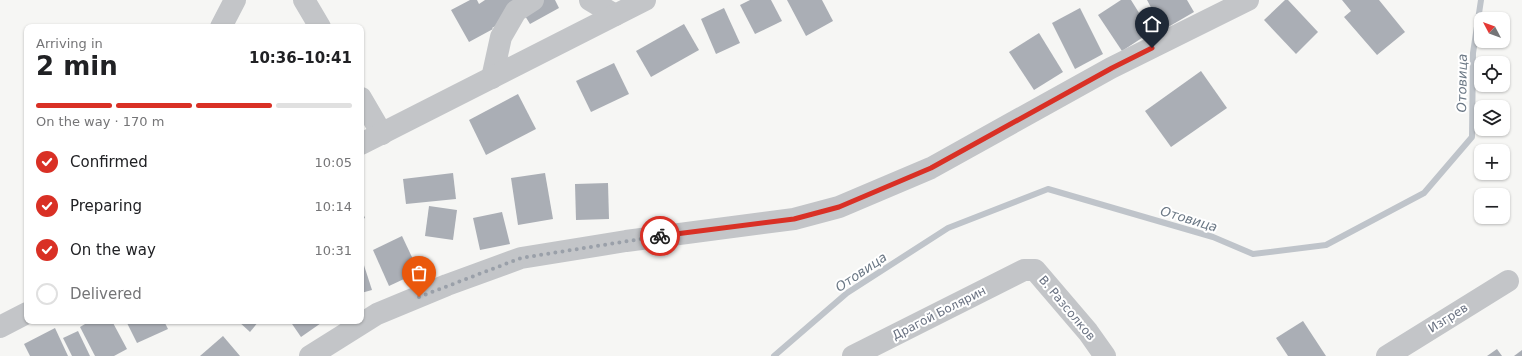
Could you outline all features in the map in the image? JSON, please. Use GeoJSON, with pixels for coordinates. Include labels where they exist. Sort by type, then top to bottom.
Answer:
{"type":"FeatureCollection","features":[{"type":"Feature","properties":{"kind":"street"},"geometry":{"type":"LineString","coordinates":[[223,24],[235,0]]}},
{"type":"Feature","properties":{"kind":"street"},"geometry":{"type":"LineString","coordinates":[[304,0],[318,24]]}},
{"type":"Feature","properties":{"kind":"street"},"geometry":{"type":"LineString","coordinates":[[492,78],[501,37],[516,11],[533,0]]}},
{"type":"Feature","properties":{"kind":"street"},"geometry":{"type":"LineString","coordinates":[[590,0],[615,15]]}},
{"type":"Feature","properties":{"kind":"street"},"geometry":{"type":"LineString","coordinates":[[364,143],[645,0]]}},
{"type":"Feature","properties":{"kind":"street"},"geometry":{"type":"LineString","coordinates":[[364,322],[377,314],[447,285],[521,258],[626,241],[794,219],[839,207],[931,168],[1112,68],[1248,0]]}},
{"type":"Feature","properties":{"kind":"street"},"geometry":{"type":"LineString","coordinates":[[364,103],[382,134]]}},
{"type":"Feature","properties":{"kind":"street","name":"Драгой Болярин"},"geometry":{"type":"LineString","coordinates":[[854,356],[1024,270]]}},
{"type":"Feature","properties":{"kind":"street","name":"В. Разсолков"},"geometry":{"type":"LineString","coordinates":[[1024,270],[1036,270],[1088,332],[1105,356]]}},
{"type":"Feature","properties":{"kind":"street","name":"Изгрев"},"geometry":{"type":"LineString","coordinates":[[1387,356],[1508,280]]}},
{"type":"Feature","properties":{"kind":"street"},"geometry":{"type":"LineString","coordinates":[[0,327],[24,315]]}},
{"type":"Feature","properties":{"kind":"street"},"geometry":{"type":"LineString","coordinates":[[310,356],[361,324]]}},
{"type":"Feature","properties":{"kind":"building"},"geometry":{"type":"Polygon","coordinates":[[[470,0],[477,0],[479,4],[485,0],[555,0],[559,8],[530,24],[522,11],[469,42],[451,10],[470,0]]]}},
{"type":"Feature","properties":{"kind":"building"},"geometry":{"type":"Polygon","coordinates":[[[750,0],[771,0],[782,21],[755,34],[740,5],[750,0]]]}},
{"type":"Feature","properties":{"kind":"building"},"geometry":{"type":"Polygon","coordinates":[[[787,0],[822,0],[833,21],[806,36],[787,0]]]}},
{"type":"Feature","properties":{"kind":"building"},"geometry":{"type":"Polygon","coordinates":[[[1121,0],[1131,0],[1151,32],[1122,51],[1098,15],[1121,0]]]}},
{"type":"Feature","properties":{"kind":"building"},"geometry":{"type":"Polygon","coordinates":[[[1147,0],[1187,0],[1194,12],[1163,30],[1147,0]]]}},
{"type":"Feature","properties":{"kind":"building"},"geometry":{"type":"Polygon","coordinates":[[[1285,0],[1288,0],[1318,32],[1296,54],[1264,20],[1285,0]]]}},
{"type":"Feature","properties":{"kind":"building"},"geometry":{"type":"Polygon","coordinates":[[[1342,0],[1379,0],[1405,32],[1377,55],[1344,17],[1351,11],[1342,0]]]}},
{"type":"Feature","properties":{"kind":"building"},"geometry":{"type":"Polygon","coordinates":[[[724,8],[740,43],[716,54],[701,19],[724,8]]]}},
{"type":"Feature","properties":{"kind":"building"},"geometry":{"type":"Polygon","coordinates":[[[1080,8],[1103,54],[1075,69],[1052,23],[1080,8]]]}},
{"type":"Feature","properties":{"kind":"building"},"geometry":{"type":"Polygon","coordinates":[[[684,24],[699,50],[651,77],[636,51],[684,24]]]}},
{"type":"Feature","properties":{"kind":"building"},"geometry":{"type":"Polygon","coordinates":[[[1039,33],[1063,72],[1034,90],[1009,52],[1039,33]]]}},
{"type":"Feature","properties":{"kind":"building"},"geometry":{"type":"Polygon","coordinates":[[[614,63],[629,94],[591,112],[576,81],[614,63]]]}},
{"type":"Feature","properties":{"kind":"building"},"geometry":{"type":"Polygon","coordinates":[[[1201,71],[1227,108],[1171,147],[1145,111],[1201,71]]]}},
{"type":"Feature","properties":{"kind":"building"},"geometry":{"type":"Polygon","coordinates":[[[518,94],[536,129],[486,155],[469,120],[518,94]]]}},
{"type":"Feature","properties":{"kind":"building"},"geometry":{"type":"Polygon","coordinates":[[[453,173],[456,199],[406,204],[403,179],[453,173]]]}},
{"type":"Feature","properties":{"kind":"building"},"geometry":{"type":"Polygon","coordinates":[[[545,173],[553,219],[518,225],[511,178],[545,173]]]}},
{"type":"Feature","properties":{"kind":"building"},"geometry":{"type":"Polygon","coordinates":[[[608,183],[609,219],[576,220],[575,184],[608,183]]]}},
{"type":"Feature","properties":{"kind":"building"},"geometry":{"type":"Polygon","coordinates":[[[429,206],[457,210],[453,240],[425,236],[429,206]]]}},
{"type":"Feature","properties":{"kind":"building"},"geometry":{"type":"Polygon","coordinates":[[[502,212],[510,244],[480,250],[473,218],[502,212]]]}},
{"type":"Feature","properties":{"kind":"building"},"geometry":{"type":"Polygon","coordinates":[[[402,236],[419,272],[389,286],[373,250],[402,236]]]}},
{"type":"Feature","properties":{"kind":"building"},"geometry":{"type":"Polygon","coordinates":[[[364,265],[372,290],[364,292],[364,265]]]}},
{"type":"Feature","properties":{"kind":"building"},"geometry":{"type":"Polygon","coordinates":[[[1303,321],[1326,356],[1288,356],[1276,338],[1303,321]]]}},
{"type":"Feature","properties":{"kind":"building"},"geometry":{"type":"Polygon","coordinates":[[[85,324],[114,324],[127,349],[114,356],[95,356],[80,327],[85,324]]]}},
{"type":"Feature","properties":{"kind":"building"},"geometry":{"type":"Polygon","coordinates":[[[128,324],[166,324],[168,329],[137,343],[128,324]]]}},
{"type":"Feature","properties":{"kind":"building"},"geometry":{"type":"Polygon","coordinates":[[[241,324],[257,324],[250,332],[241,324]]]}},
{"type":"Feature","properties":{"kind":"building"},"geometry":{"type":"Polygon","coordinates":[[[292,324],[320,324],[301,337],[292,324]]]}},
{"type":"Feature","properties":{"kind":"building"},"geometry":{"type":"Polygon","coordinates":[[[55,328],[68,356],[30,356],[24,344],[55,328]]]}},
{"type":"Feature","properties":{"kind":"building"},"geometry":{"type":"Polygon","coordinates":[[[78,331],[90,356],[72,356],[63,338],[78,331]]]}},
{"type":"Feature","properties":{"kind":"building"},"geometry":{"type":"Polygon","coordinates":[[[223,336],[240,356],[200,356],[223,336]]]}},
{"type":"Feature","properties":{"kind":"building"},"geometry":{"type":"Polygon","coordinates":[[[1497,349],[1502,356],[1487,356],[1497,349]]]}},
{"type":"Feature","properties":{"kind":"building"},"geometry":{"type":"Polygon","coordinates":[[[1522,350],[1522,356],[1514,356],[1522,350]]]}},
{"type":"Feature","properties":{"kind":"waterway","name":"Отовица"},"geometry":{"type":"LineString","coordinates":[[774,356],[847,293],[948,228],[1048,189],[1213,237],[1253,254],[1326,245],[1424,193],[1472,137],[1473,53],[1481,0]]}},
{"type":"Feature","properties":{"kind":"way so far"},"geometry":{"type":"LineString","coordinates":[[419,297],[447,285],[521,258],[660,236]]}},
{"type":"Feature","properties":{"kind":"route"},"geometry":{"type":"LineString","coordinates":[[660,236],[794,219],[839,207],[931,168],[1112,68],[1152,48]]}}]}
